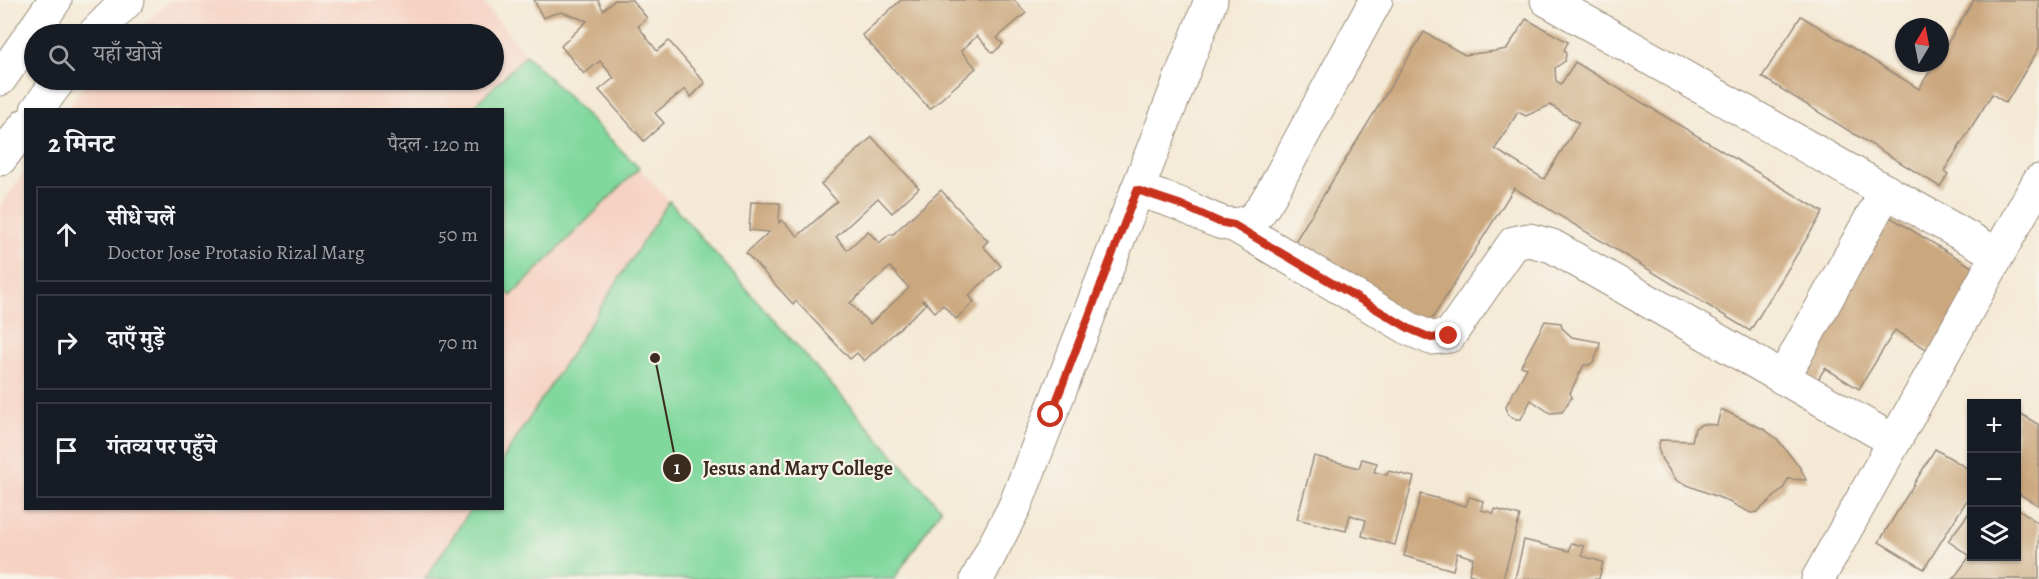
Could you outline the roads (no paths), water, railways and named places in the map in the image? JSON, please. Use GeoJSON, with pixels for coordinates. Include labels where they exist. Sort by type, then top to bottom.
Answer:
{"type":"FeatureCollection","features":[{"type":"Feature","properties":{"kind":"street"},"geometry":{"type":"LineString","coordinates":[[104,24],[128,0]]}},
{"type":"Feature","properties":{"kind":"street"},"geometry":{"type":"LineString","coordinates":[[977,579],[1015,506],[1211,0]]}},
{"type":"Feature","properties":{"kind":"street"},"geometry":{"type":"LineString","coordinates":[[1234,225],[1248,222],[1259,212],[1271,194],[1376,0]]}},
{"type":"Feature","properties":{"kind":"street"},"geometry":{"type":"LineString","coordinates":[[1546,0],[1997,254]]}},
{"type":"Feature","properties":{"kind":"street"},"geometry":{"type":"LineString","coordinates":[[43,24],[54,10]]}},
{"type":"Feature","properties":{"kind":"street"},"geometry":{"type":"LineString","coordinates":[[0,79],[24,48]]}},
{"type":"Feature","properties":{"kind":"street"},"geometry":{"type":"LineString","coordinates":[[38,108],[52,90]]}},
{"type":"Feature","properties":{"kind":"street"},"geometry":{"type":"LineString","coordinates":[[0,159],[24,127]]}},
{"type":"Feature","properties":{"kind":"street"},"geometry":{"type":"LineString","coordinates":[[1818,579],[2039,181]]}},
{"type":"Feature","properties":{"kind":"street"},"geometry":{"type":"LineString","coordinates":[[1137,190],[1179,204],[1219,222],[1234,225],[1410,329],[1431,338],[1449,336],[1514,243],[1529,240],[1552,246],[1894,441]]}},
{"type":"Feature","properties":{"kind":"street"},"geometry":{"type":"LineString","coordinates":[[1783,378],[1886,191]]}},
{"type":"Feature","properties":{"kind":"place","name":"Jesus and Mary College"},"geometry":{"type":"Point","coordinates":[655,358]}}]}
